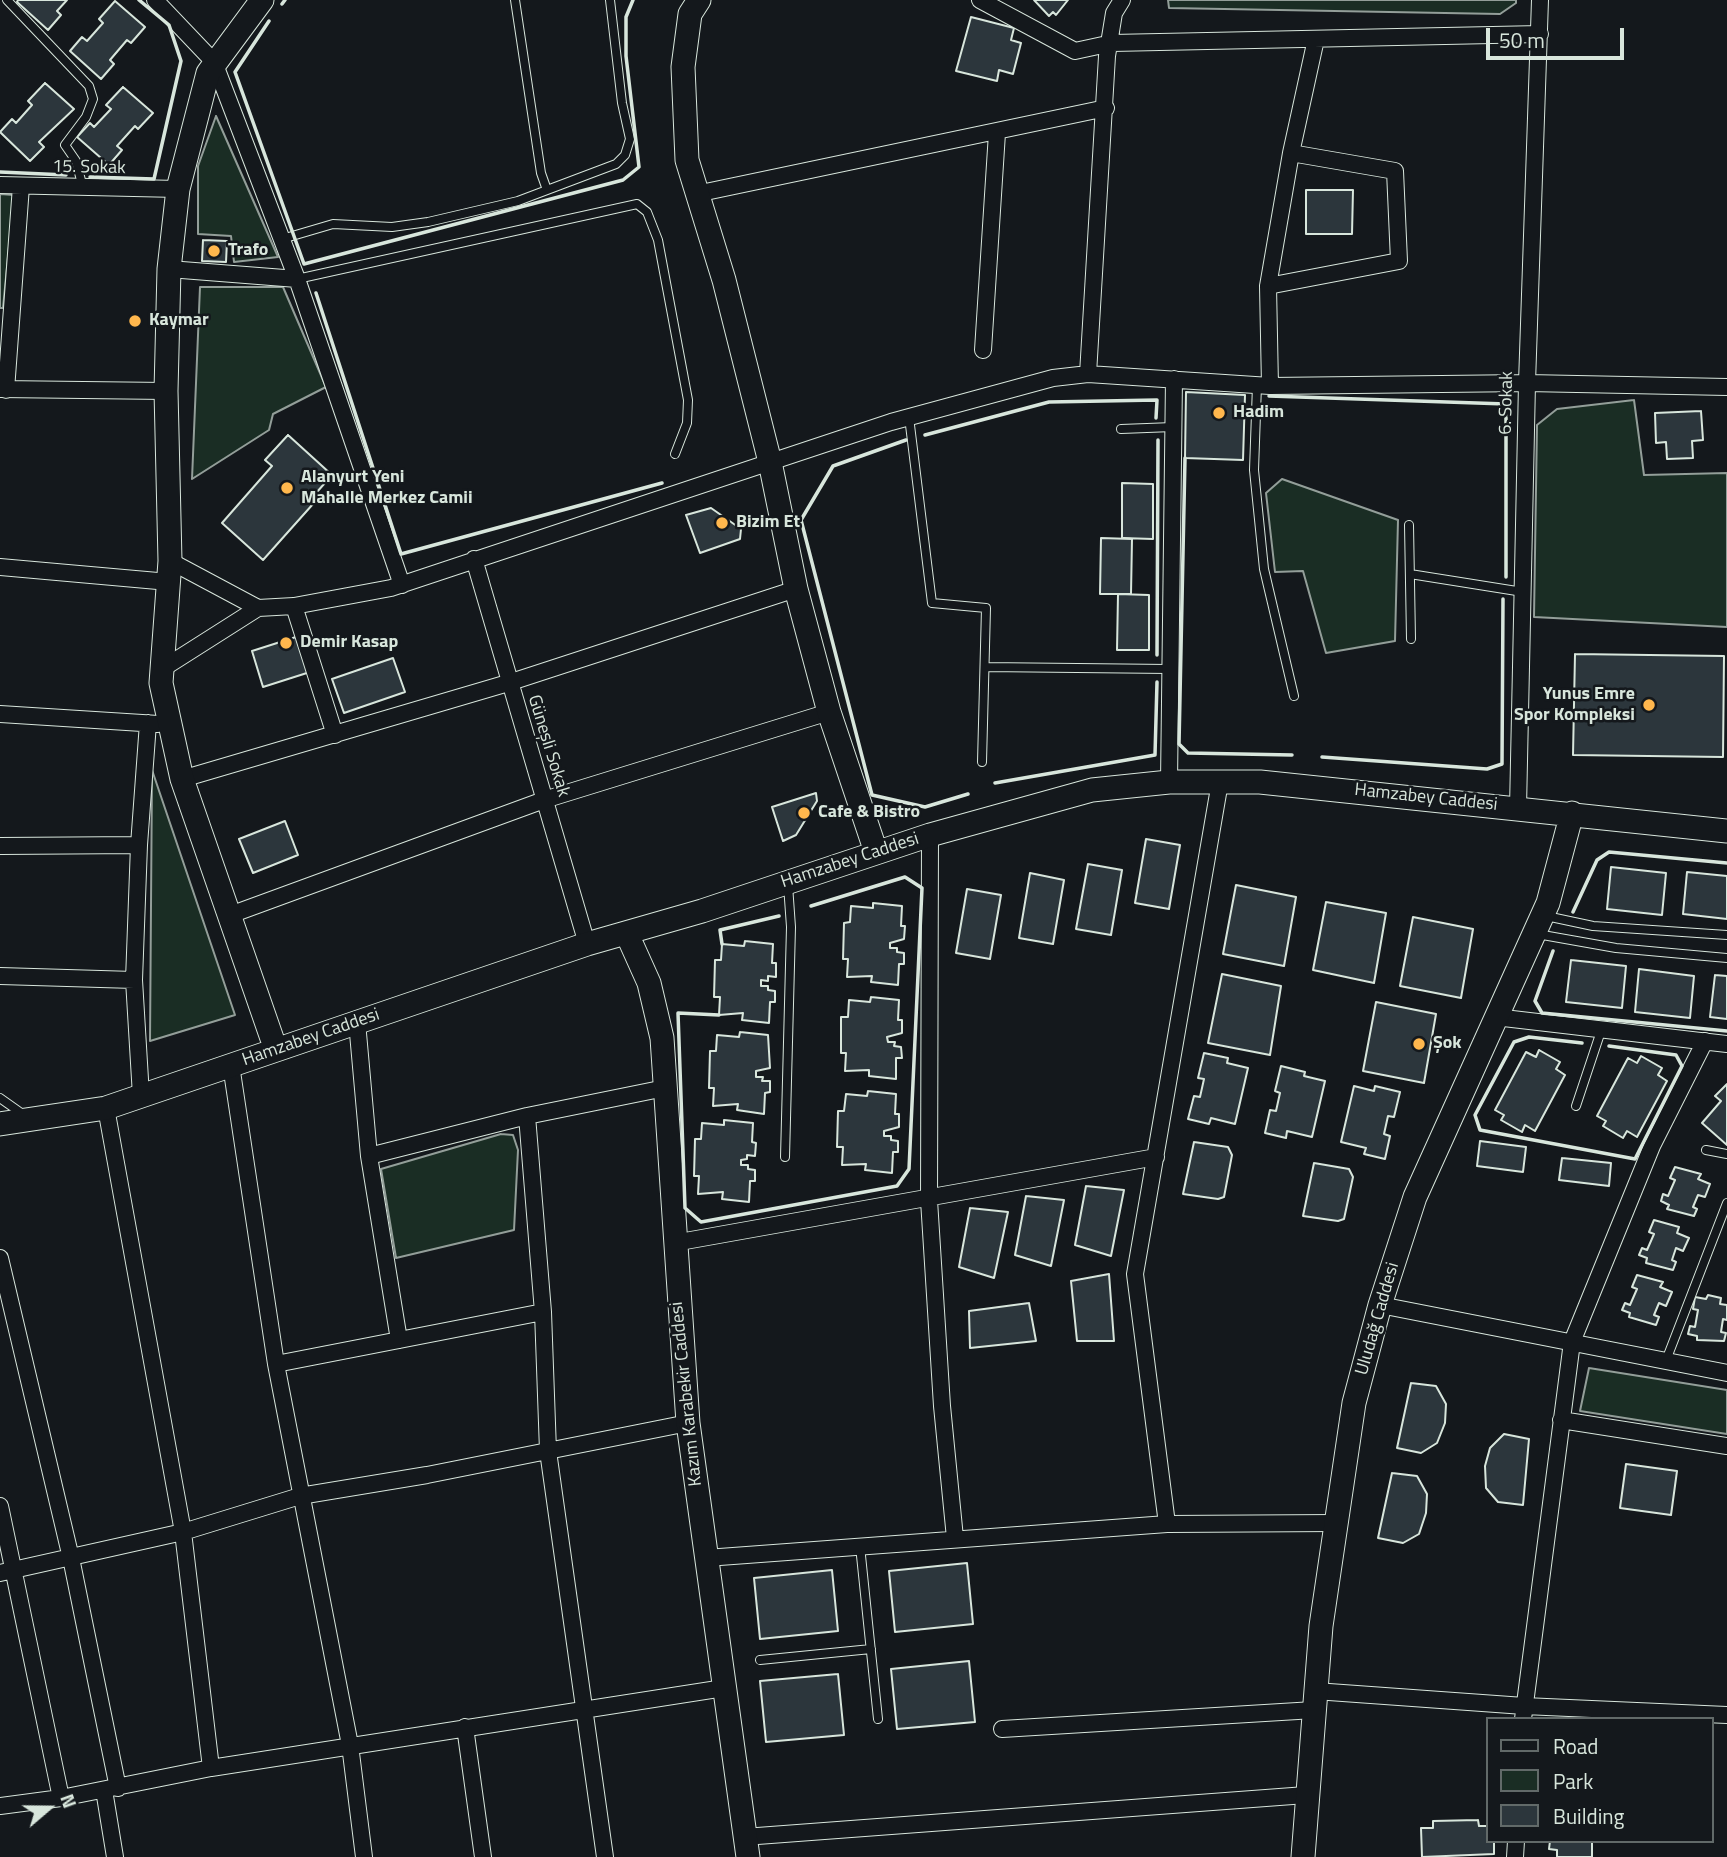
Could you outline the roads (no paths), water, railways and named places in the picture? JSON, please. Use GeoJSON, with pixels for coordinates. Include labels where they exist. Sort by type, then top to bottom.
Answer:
{"type":"FeatureCollection","features":[{"type":"Feature","properties":{"kind":"street"},"geometry":{"type":"LineString","coordinates":[[155,0],[214,62],[297,279],[402,585]]}},
{"type":"Feature","properties":{"kind":"street"},"geometry":{"type":"LineString","coordinates":[[141,1097],[134,980],[139,845],[158,724],[169,571],[166,391],[169,269],[178,189],[195,120],[214,62],[262,0]]}},
{"type":"Feature","properties":{"kind":"street"},"geometry":{"type":"LineString","coordinates":[[699,0],[690,14],[682,67],[687,160],[724,280],[770,462],[796,589],[829,712],[876,852]]}},
{"type":"Feature","properties":{"kind":"street"},"geometry":{"type":"LineString","coordinates":[[980,0],[1075,51],[1112,43],[1540,34]]}},
{"type":"Feature","properties":{"kind":"street"},"geometry":{"type":"LineString","coordinates":[[1088,374],[1107,108],[1107,56],[1112,43],[1114,13],[1122,0]]}},
{"type":"Feature","properties":{"kind":"street","name":"6. Sokak"},"geometry":{"type":"LineString","coordinates":[[1518,808],[1527,383],[1540,0]]}},
{"type":"Feature","properties":{"kind":"street"},"geometry":{"type":"LineString","coordinates":[[1263,385],[1268,286],[1291,153],[1316,39]]}},
{"type":"Feature","properties":{"kind":"street"},"geometry":{"type":"LineString","coordinates":[[696,194],[1107,108]]}},
{"type":"Feature","properties":{"kind":"street"},"geometry":{"type":"LineString","coordinates":[[984,350],[997,133]]}},
{"type":"Feature","properties":{"kind":"street"},"geometry":{"type":"LineString","coordinates":[[1268,286],[1399,261],[1395,171],[1291,153]]}},
{"type":"Feature","properties":{"kind":"street","name":"15. Sokak"},"geometry":{"type":"LineString","coordinates":[[0,185],[178,189]]}},
{"type":"Feature","properties":{"kind":"street"},"geometry":{"type":"LineString","coordinates":[[21,186],[6,318],[3,389],[166,391]]}},
{"type":"Feature","properties":{"kind":"street"},"geometry":{"type":"LineString","coordinates":[[169,269],[297,279]]}},
{"type":"Feature","properties":{"kind":"street"},"geometry":{"type":"LineString","coordinates":[[0,567],[169,571],[258,608],[294,606],[402,585],[909,416],[1053,378],[1088,374],[1263,385],[1527,383],[1727,387]]}},
{"type":"Feature","properties":{"kind":"street"},"geometry":{"type":"LineString","coordinates":[[1169,782],[1174,379]]}},
{"type":"Feature","properties":{"kind":"street","name":"Güneşli Sokak"},"geometry":{"type":"LineString","coordinates":[[474,559],[508,684],[587,944]]}},
{"type":"Feature","properties":{"kind":"street"},"geometry":{"type":"LineString","coordinates":[[181,779],[508,684],[796,589]]}},
{"type":"Feature","properties":{"kind":"street"},"geometry":{"type":"LineString","coordinates":[[294,606],[335,735]]}},
{"type":"Feature","properties":{"kind":"street"},"geometry":{"type":"LineString","coordinates":[[162,669],[258,608]]}},
{"type":"Feature","properties":{"kind":"street"},"geometry":{"type":"LineString","coordinates":[[230,915],[544,800],[829,712]]}},
{"type":"Feature","properties":{"kind":"street"},"geometry":{"type":"LineString","coordinates":[[0,714],[158,724]]}},
{"type":"Feature","properties":{"kind":"street"},"geometry":{"type":"LineString","coordinates":[[158,724],[181,779],[276,1050]]}},
{"type":"Feature","properties":{"kind":"street","name":"Hamzabey Caddesi"},"geometry":{"type":"LineString","coordinates":[[0,1124],[106,1108],[587,944],[627,934],[930,835],[1092,790],[1169,782],[1260,782],[1727,831]]}},
{"type":"Feature","properties":{"kind":"street"},"geometry":{"type":"LineString","coordinates":[[1167,1524],[1135,1274],[1220,782]]}},
{"type":"Feature","properties":{"kind":"street","name":"Uludağ Caddesi"},"geometry":{"type":"LineString","coordinates":[[1303,1857],[1315,1700],[1336,1522],[1354,1404],[1380,1305],[1415,1197],[1538,924],[1573,813]]}},
{"type":"Feature","properties":{"kind":"street"},"geometry":{"type":"LineString","coordinates":[[930,835],[929,1200],[942,1406],[955,1538]]}},
{"type":"Feature","properties":{"kind":"street"},"geometry":{"type":"LineString","coordinates":[[0,846],[139,845]]}},
{"type":"Feature","properties":{"kind":"street","name":"Kazım Karabekir Caddesi"},"geometry":{"type":"LineString","coordinates":[[627,934],[649,983],[662,1038],[688,1423],[746,1847]]}},
{"type":"Feature","properties":{"kind":"street"},"geometry":{"type":"LineString","coordinates":[[0,976],[134,980]]}},
{"type":"Feature","properties":{"kind":"street"},"geometry":{"type":"LineString","coordinates":[[1495,1017],[1727,1044]]}},
{"type":"Feature","properties":{"kind":"street"},"geometry":{"type":"LineString","coordinates":[[357,1022],[369,1156],[399,1340]]}},
{"type":"Feature","properties":{"kind":"street"},"geometry":{"type":"LineString","coordinates":[[1524,1712],[1572,1342],[1652,1146],[1705,1041]]}},
{"type":"Feature","properties":{"kind":"street"},"geometry":{"type":"LineString","coordinates":[[231,1065],[275,1364],[349,1745],[364,1857]]}},
{"type":"Feature","properties":{"kind":"street"},"geometry":{"type":"LineString","coordinates":[[369,1156],[527,1116],[665,1088]]}},
{"type":"Feature","properties":{"kind":"street"},"geometry":{"type":"LineString","coordinates":[[106,1108],[183,1532],[211,1768]]}},
{"type":"Feature","properties":{"kind":"street"},"geometry":{"type":"LineString","coordinates":[[527,1116],[543,1312],[548,1451],[605,1857]]}},
{"type":"Feature","properties":{"kind":"street"},"geometry":{"type":"LineString","coordinates":[[674,1243],[929,1200],[1156,1157]]}},
{"type":"Feature","properties":{"kind":"street"},"geometry":{"type":"LineString","coordinates":[[0,1258],[71,1558],[111,1789],[116,1857]]}},
{"type":"Feature","properties":{"kind":"street"},"geometry":{"type":"LineString","coordinates":[[1380,1305],[1665,1363],[1727,1373]]}},
{"type":"Feature","properties":{"kind":"street"},"geometry":{"type":"LineString","coordinates":[[275,1364],[543,1312]]}},
{"type":"Feature","properties":{"kind":"street"},"geometry":{"type":"LineString","coordinates":[[1561,1420],[1727,1446]]}},
{"type":"Feature","properties":{"kind":"street"},"geometry":{"type":"LineString","coordinates":[[7,1572],[183,1532],[300,1496],[688,1423]]}},
{"type":"Feature","properties":{"kind":"street"},"geometry":{"type":"LineString","coordinates":[[0,1506],[7,1572],[61,1798]]}},
{"type":"Feature","properties":{"kind":"street"},"geometry":{"type":"LineString","coordinates":[[706,1558],[1167,1524],[1336,1522]]}},
{"type":"Feature","properties":{"kind":"street"},"geometry":{"type":"LineString","coordinates":[[0,1806],[61,1798],[211,1768],[349,1745],[724,1688]]}},
{"type":"Feature","properties":{"kind":"street"},"geometry":{"type":"LineString","coordinates":[[1002,1729],[1315,1700],[1524,1712],[1727,1715]]}},
{"type":"Feature","properties":{"kind":"street"},"geometry":{"type":"LineString","coordinates":[[465,1727],[483,1857]]}},
{"type":"Feature","properties":{"kind":"street"},"geometry":{"type":"LineString","coordinates":[[746,1847],[1306,1795]]}},
{"type":"Feature","properties":{"kind":"lane"},"geometry":{"type":"LineString","coordinates":[[7,0],[89,86],[93,99],[86,117],[65,145],[76,161],[83,188]]}},
{"type":"Feature","properties":{"kind":"lane"},"geometry":{"type":"LineString","coordinates":[[515,0],[541,173],[547,190]]}},
{"type":"Feature","properties":{"kind":"lane"},"geometry":{"type":"LineString","coordinates":[[282,239],[333,224],[392,227],[428,222],[517,201],[616,164],[628,147],[630,139],[622,103],[610,0]]}},
{"type":"Feature","properties":{"kind":"lane"},"geometry":{"type":"LineString","coordinates":[[297,279],[637,204],[647,212],[658,240],[688,400],[687,423],[676,454]]}},
{"type":"Feature","properties":{"kind":"lane"},"geometry":{"type":"LineString","coordinates":[[1263,385],[1254,470],[1264,569],[1294,696]]}},
{"type":"Feature","properties":{"kind":"lane"},"geometry":{"type":"LineString","coordinates":[[909,416],[932,603],[986,608],[982,762]]}},
{"type":"Feature","properties":{"kind":"lane"},"geometry":{"type":"LineString","coordinates":[[1121,429],[1173,427]]}},
{"type":"Feature","properties":{"kind":"lane"},"geometry":{"type":"LineString","coordinates":[[1409,524],[1411,639]]}},
{"type":"Feature","properties":{"kind":"lane"},"geometry":{"type":"LineString","coordinates":[[1410,574],[1523,592]]}},
{"type":"Feature","properties":{"kind":"lane"},"geometry":{"type":"LineString","coordinates":[[985,667],[1169,669]]}},
{"type":"Feature","properties":{"kind":"lane"},"geometry":{"type":"LineString","coordinates":[[785,1157],[791,927],[788,882]]}},
{"type":"Feature","properties":{"kind":"lane"},"geometry":{"type":"LineString","coordinates":[[1538,924],[1727,935]]}},
{"type":"Feature","properties":{"kind":"lane"},"geometry":{"type":"LineString","coordinates":[[1538,924],[1616,948],[1727,958]]}},
{"type":"Feature","properties":{"kind":"lane"},"geometry":{"type":"LineString","coordinates":[[1576,1106],[1602,1028]]}},
{"type":"Feature","properties":{"kind":"lane"},"geometry":{"type":"LineString","coordinates":[[0,1098],[29,1119]]}},
{"type":"Feature","properties":{"kind":"lane"},"geometry":{"type":"LineString","coordinates":[[1706,1150],[1727,1154]]}},
{"type":"Feature","properties":{"kind":"lane"},"geometry":{"type":"LineString","coordinates":[[1665,1363],[1727,1203]]}},
{"type":"Feature","properties":{"kind":"lane"},"geometry":{"type":"LineString","coordinates":[[860,1546],[878,1719]]}},
{"type":"Feature","properties":{"kind":"lane"},"geometry":{"type":"LineString","coordinates":[[760,1660],[871,1649]]}},
{"type":"Feature","properties":{"kind":"place","name":"Trafo"},"geometry":{"type":"Point","coordinates":[214,251]}},
{"type":"Feature","properties":{"kind":"place","name":"Kaymar"},"geometry":{"type":"Point","coordinates":[135,321]}},
{"type":"Feature","properties":{"kind":"place","name":"Hadim"},"geometry":{"type":"Point","coordinates":[1219,413]}},
{"type":"Feature","properties":{"kind":"place","name":"Alanyurt Yeni Mahalle Merkez Camii"},"geometry":{"type":"Point","coordinates":[287,488]}},
{"type":"Feature","properties":{"kind":"place","name":"Bizim Et"},"geometry":{"type":"Point","coordinates":[722,523]}},
{"type":"Feature","properties":{"kind":"place","name":"Demir Kasap"},"geometry":{"type":"Point","coordinates":[286,643]}},
{"type":"Feature","properties":{"kind":"place","name":"Yunus Emre Spor Kompleksi"},"geometry":{"type":"Point","coordinates":[1649,705]}},
{"type":"Feature","properties":{"kind":"place","name":"Cafe & Bistro"},"geometry":{"type":"Point","coordinates":[804,813]}},
{"type":"Feature","properties":{"kind":"place","name":"Şok"},"geometry":{"type":"Point","coordinates":[1419,1044]}}]}
